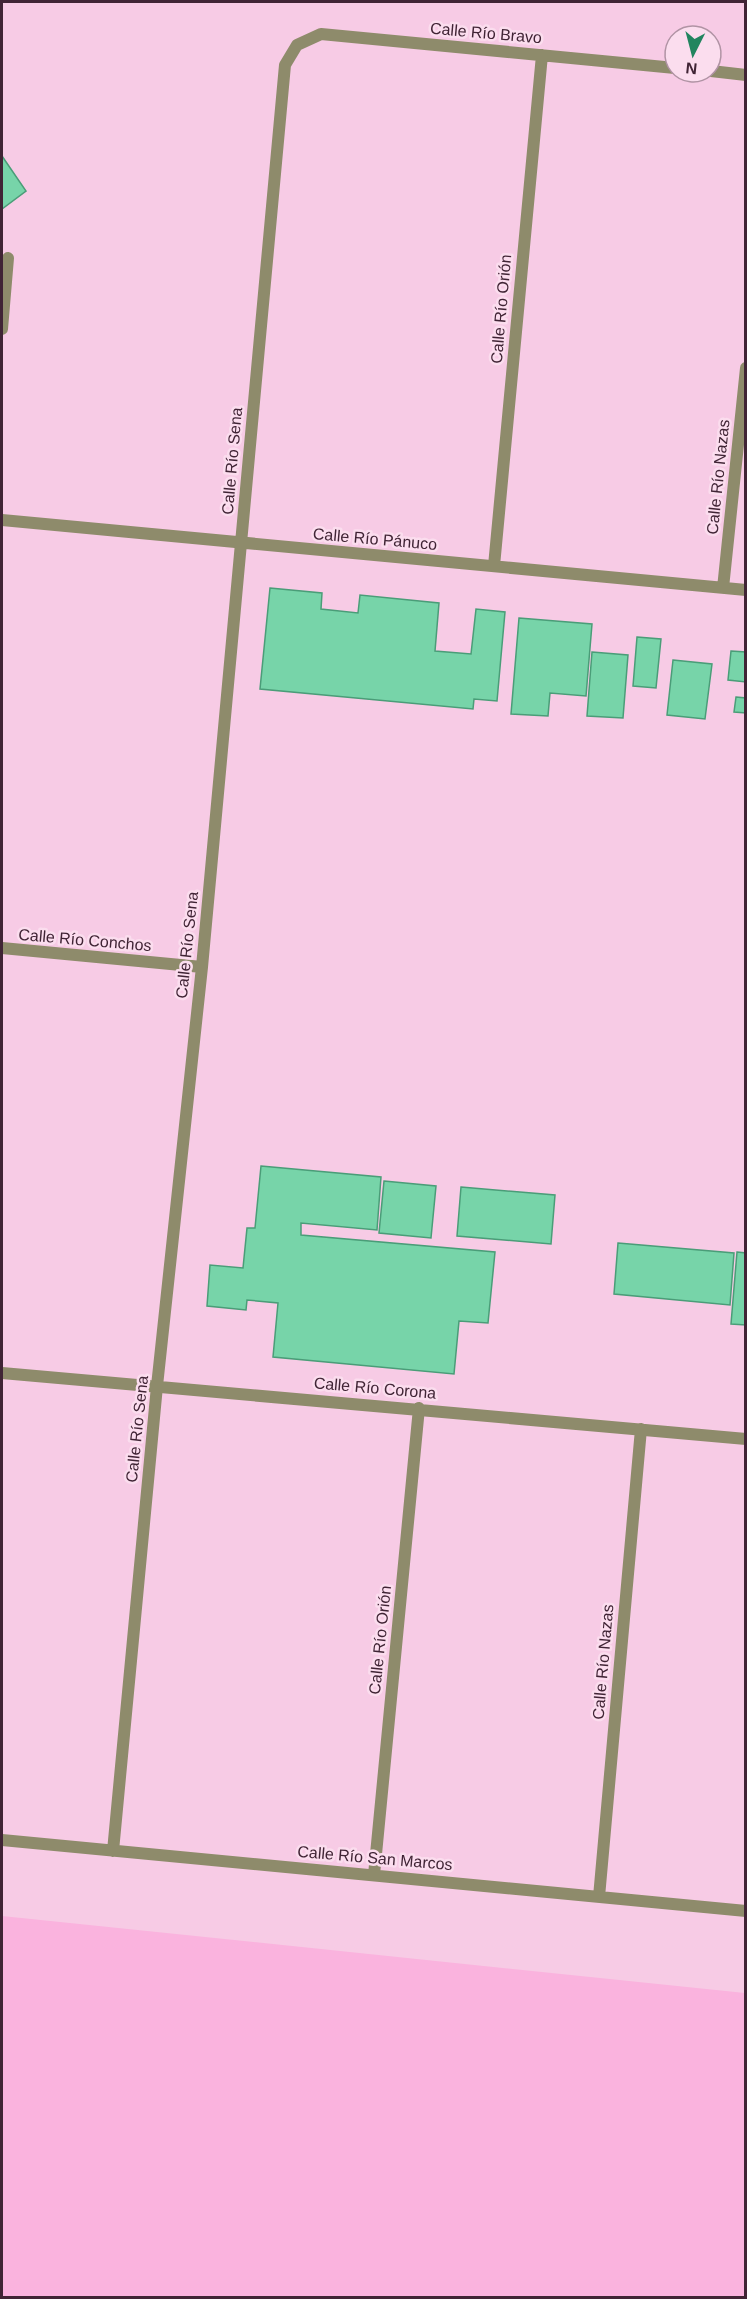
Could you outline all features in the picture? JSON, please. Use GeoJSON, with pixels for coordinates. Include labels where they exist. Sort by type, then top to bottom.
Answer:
{"type":"FeatureCollection","features":[{"type":"Feature","properties":{"kind":"street","name":"Calle Río Bravo"},"geometry":{"type":"LineString","coordinates":[[297,45],[321,34],[663,67]]}},
{"type":"Feature","properties":{"kind":"street","name":"Calle Río Sena"},"geometry":{"type":"LineString","coordinates":[[112,1851],[157,1386],[202,967],[285,65],[297,45]]}},
{"type":"Feature","properties":{"kind":"street","name":"Calle Río Orión"},"geometry":{"type":"LineString","coordinates":[[494,566],[542,55]]}},
{"type":"Feature","properties":{"kind":"street"},"geometry":{"type":"LineString","coordinates":[[723,72],[746,75]]}},
{"type":"Feature","properties":{"kind":"street"},"geometry":{"type":"LineString","coordinates":[[2,329],[8,258]]}},
{"type":"Feature","properties":{"kind":"street","name":"Calle Río Nazas"},"geometry":{"type":"LineString","coordinates":[[723,588],[746,368]]}},
{"type":"Feature","properties":{"kind":"street","name":"Calle Río Pánuco"},"geometry":{"type":"LineString","coordinates":[[2,520],[746,590]]}},
{"type":"Feature","properties":{"kind":"street","name":"Calle Río Conchos"},"geometry":{"type":"LineString","coordinates":[[2,948],[202,967]]}},
{"type":"Feature","properties":{"kind":"street","name":"Calle Río Corona"},"geometry":{"type":"LineString","coordinates":[[2,1373],[419,1408],[746,1439]]}},
{"type":"Feature","properties":{"kind":"street","name":"Calle Río Orión"},"geometry":{"type":"LineString","coordinates":[[374,1875],[419,1408]]}},
{"type":"Feature","properties":{"kind":"street","name":"Calle Río Nazas"},"geometry":{"type":"LineString","coordinates":[[599,1897],[641,1430]]}},
{"type":"Feature","properties":{"kind":"street","name":"Calle Río San Marcos"},"geometry":{"type":"LineString","coordinates":[[2,1840],[746,1911]]}},
{"type":"Feature","properties":{"kind":"shaded area"},"geometry":{"type":"Polygon","coordinates":[[[2,1916],[745,1993],[745,2297],[2,2297],[2,1916]]]}},
{"type":"Feature","properties":{"kind":"building"},"geometry":{"type":"Polygon","coordinates":[[[2,156],[26,191],[2,209],[2,156]]]}},
{"type":"Feature","properties":{"kind":"building"},"geometry":{"type":"Polygon","coordinates":[[[270,588],[322,593],[321,609],[358,613],[360,595],[439,603],[435,651],[471,654],[476,609],[505,612],[497,701],[474,699],[473,709],[260,689],[270,588]]]}},
{"type":"Feature","properties":{"kind":"building"},"geometry":{"type":"Polygon","coordinates":[[[519,618],[592,624],[586,696],[550,693],[548,716],[511,714],[519,618]]]}},
{"type":"Feature","properties":{"kind":"building"},"geometry":{"type":"Polygon","coordinates":[[[637,637],[661,639],[656,688],[633,686],[637,637]]]}},
{"type":"Feature","properties":{"kind":"building"},"geometry":{"type":"Polygon","coordinates":[[[731,651],[746,652],[746,682],[728,680],[731,651]]]}},
{"type":"Feature","properties":{"kind":"building"},"geometry":{"type":"Polygon","coordinates":[[[592,652],[628,655],[623,718],[587,716],[592,652]]]}},
{"type":"Feature","properties":{"kind":"building"},"geometry":{"type":"Polygon","coordinates":[[[673,660],[712,664],[705,719],[667,715],[673,660]]]}},
{"type":"Feature","properties":{"kind":"building"},"geometry":{"type":"Polygon","coordinates":[[[736,697],[746,698],[746,713],[734,712],[736,697]]]}},
{"type":"Feature","properties":{"kind":"building"},"geometry":{"type":"Polygon","coordinates":[[[261,1166],[381,1177],[377,1230],[301,1223],[301,1235],[495,1252],[488,1323],[459,1321],[454,1374],[273,1357],[278,1303],[247,1300],[246,1310],[207,1306],[210,1265],[243,1268],[247,1228],[255,1228],[261,1166]]]}},
{"type":"Feature","properties":{"kind":"building"},"geometry":{"type":"Polygon","coordinates":[[[384,1181],[436,1186],[431,1238],[379,1233],[384,1181]]]}},
{"type":"Feature","properties":{"kind":"building"},"geometry":{"type":"Polygon","coordinates":[[[461,1187],[555,1195],[551,1244],[457,1236],[461,1187]]]}},
{"type":"Feature","properties":{"kind":"building"},"geometry":{"type":"Polygon","coordinates":[[[618,1243],[734,1253],[730,1305],[614,1294],[618,1243]]]}},
{"type":"Feature","properties":{"kind":"building"},"geometry":{"type":"Polygon","coordinates":[[[737,1252],[746,1253],[746,1325],[731,1324],[737,1252]]]}}]}
